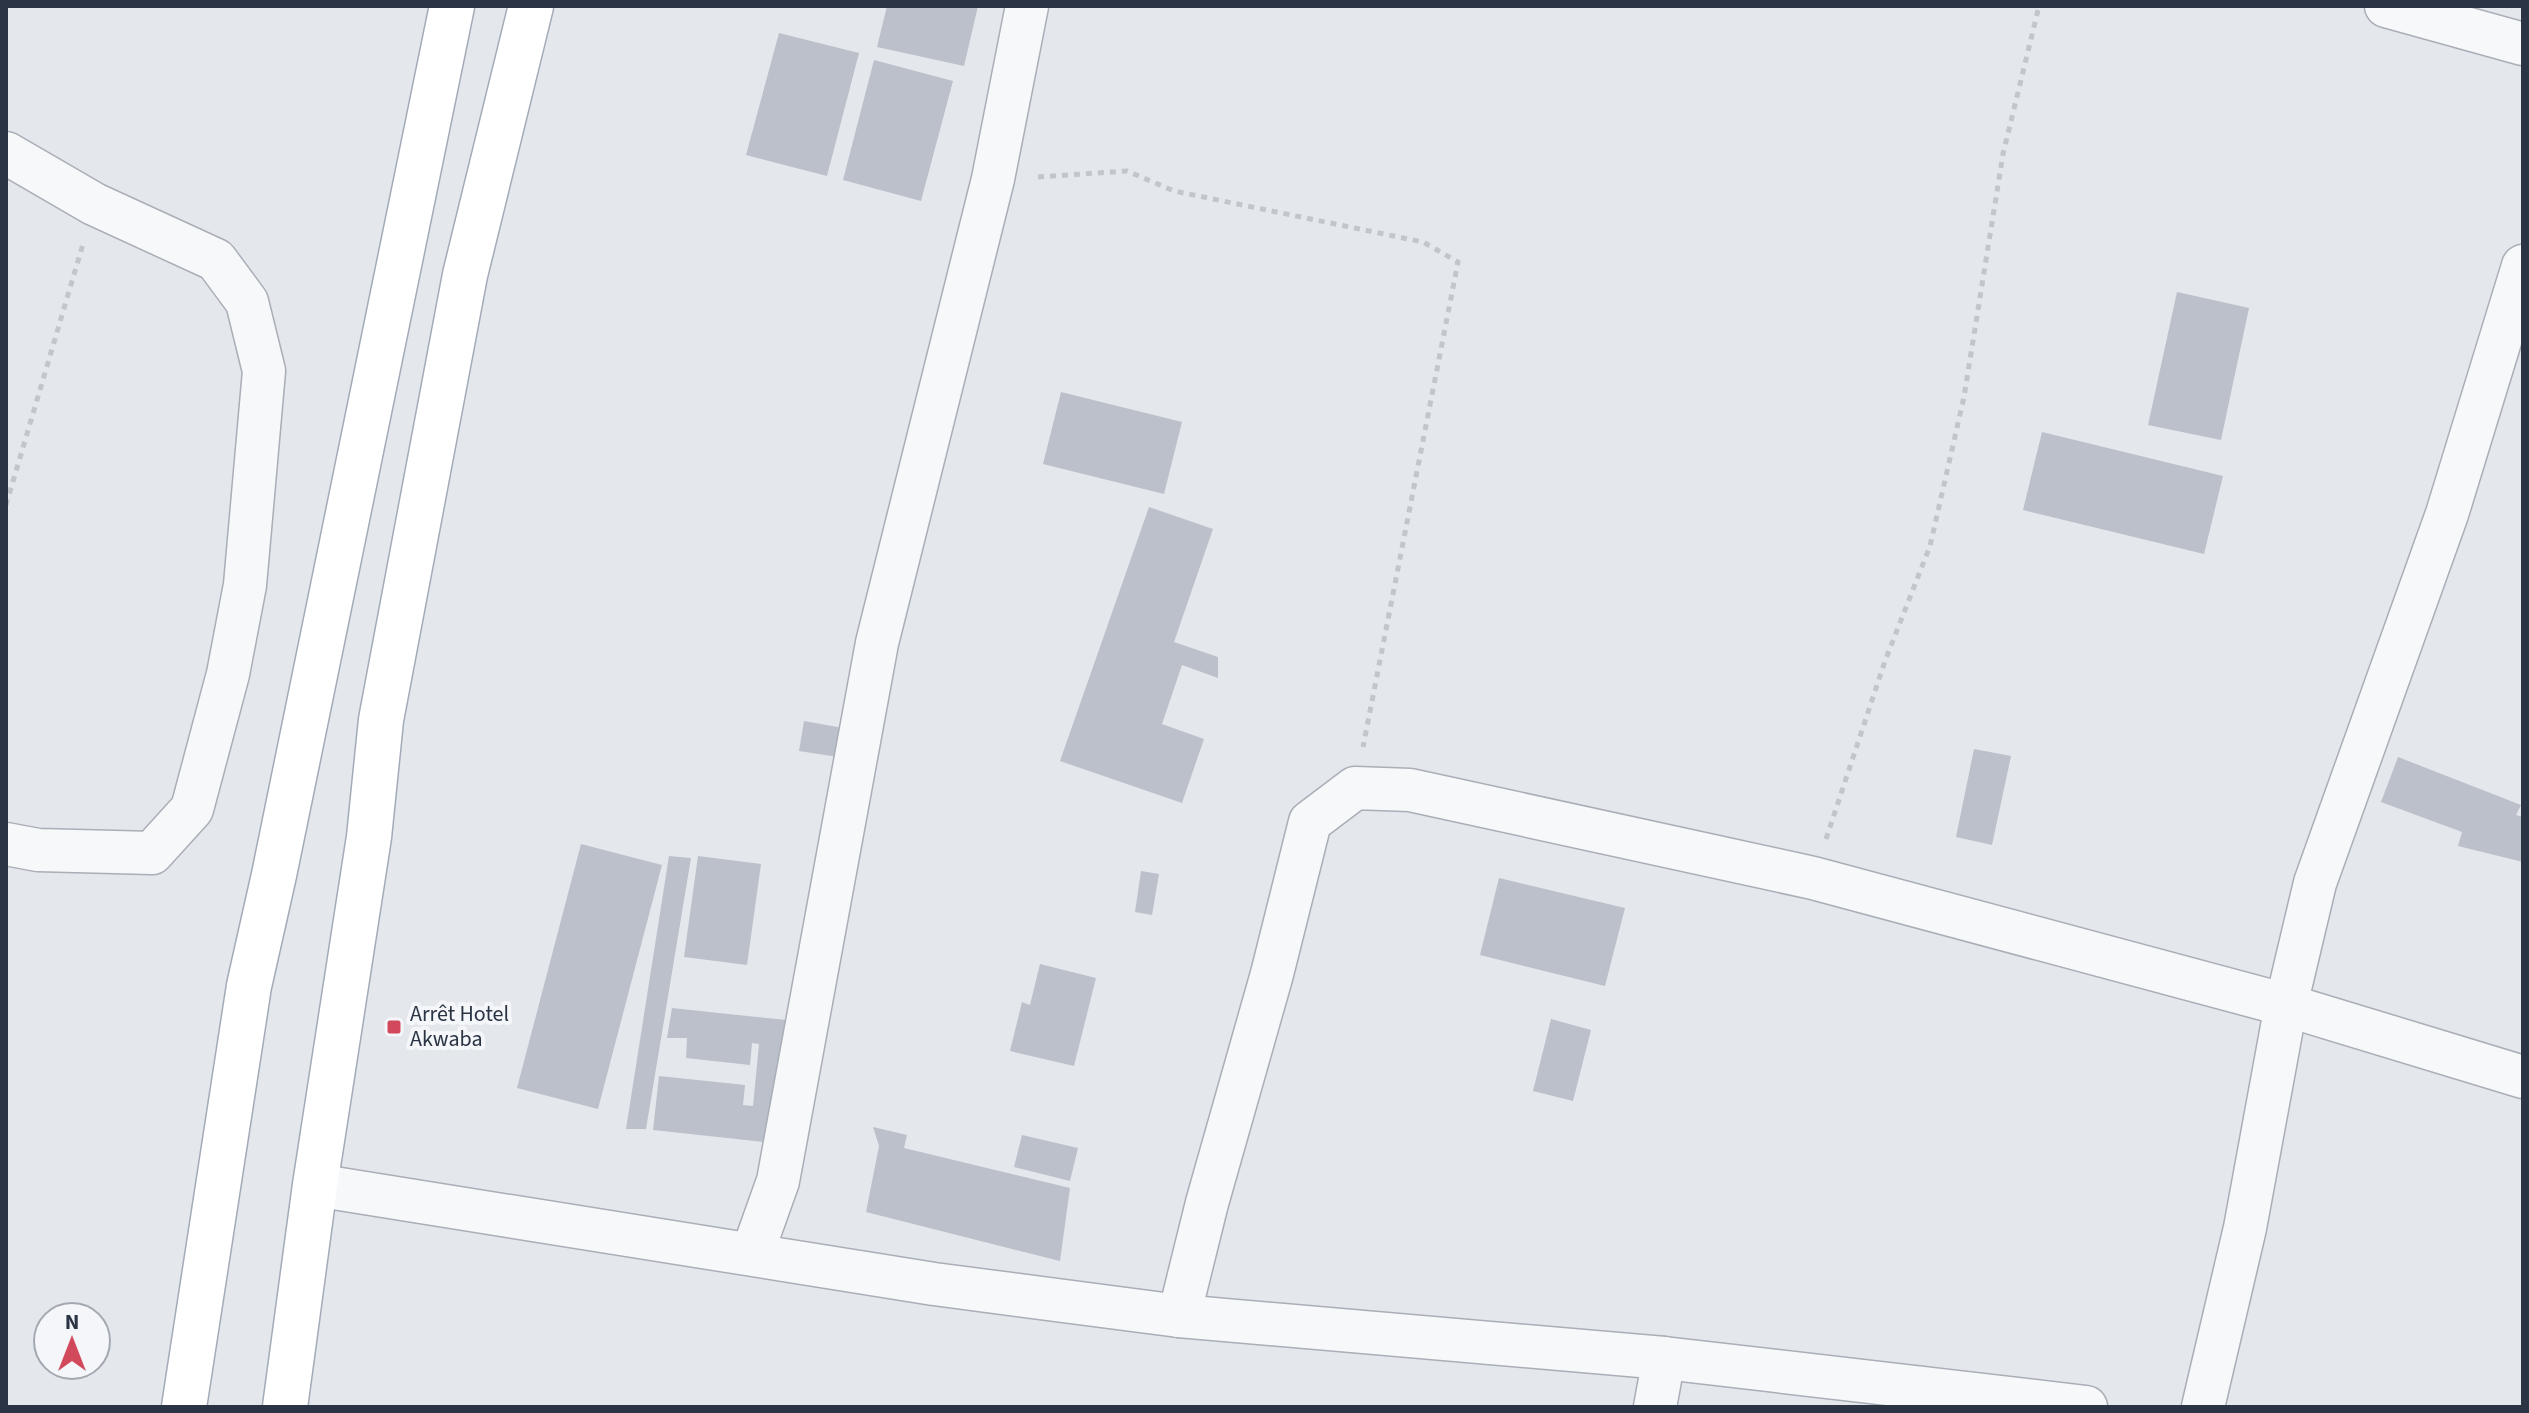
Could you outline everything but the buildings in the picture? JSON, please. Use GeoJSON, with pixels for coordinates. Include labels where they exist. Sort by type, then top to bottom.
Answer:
{"type":"FeatureCollection","features":[{"type":"Feature","properties":{"kind":"main road"},"geometry":{"type":"LineString","coordinates":[[184,1407],[249,986],[452,6]]}},
{"type":"Feature","properties":{"kind":"main road"},"geometry":{"type":"LineString","coordinates":[[285,1407],[315,1185],[369,837],[381,720],[465,275],[531,6]]}},
{"type":"Feature","properties":{"kind":"street"},"geometry":{"type":"LineString","coordinates":[[752,1254],[778,1181],[877,643],[993,179],[1027,6]]}},
{"type":"Feature","properties":{"kind":"street"},"geometry":{"type":"LineString","coordinates":[[2386,6],[2523,44]]}},
{"type":"Feature","properties":{"kind":"street"},"geometry":{"type":"LineString","coordinates":[[6,153],[94,204],[216,260],[247,302],[264,371],[245,585],[228,674],[192,809],[152,853],[38,850],[6,844]]}},
{"type":"Feature","properties":{"kind":"street"},"geometry":{"type":"LineString","coordinates":[[2203,1407],[2245,1228],[2286,1005],[2315,883],[2447,514],[2523,266]]}},
{"type":"Feature","properties":{"kind":"street"},"geometry":{"type":"LineString","coordinates":[[1179,1316],[1310,822],[1355,788],[1410,790],[1813,878],[2286,1005],[2523,1077]]}},
{"type":"Feature","properties":{"kind":"street"},"geometry":{"type":"LineString","coordinates":[[315,1185],[934,1284],[1179,1316],[1664,1358],[2086,1407]]}},
{"type":"Feature","properties":{"kind":"street"},"geometry":{"type":"LineString","coordinates":[[1655,1407],[1664,1358]]}},
{"type":"Feature","properties":{"kind":"path"},"geometry":{"type":"LineString","coordinates":[[1813,878],[1885,661],[1930,546],[1964,397],[2003,154],[2039,6]]}},
{"type":"Feature","properties":{"kind":"path"},"geometry":{"type":"LineString","coordinates":[[993,179],[1127,171],[1174,191],[1423,242],[1458,262],[1355,788]]}},
{"type":"Feature","properties":{"kind":"path"},"geometry":{"type":"LineString","coordinates":[[6,505],[94,204]]}},
{"type":"Feature","properties":{"kind":"place","name":"Arrêt Hotel Akwaba"},"geometry":{"type":"Point","coordinates":[394,1027]}}]}
